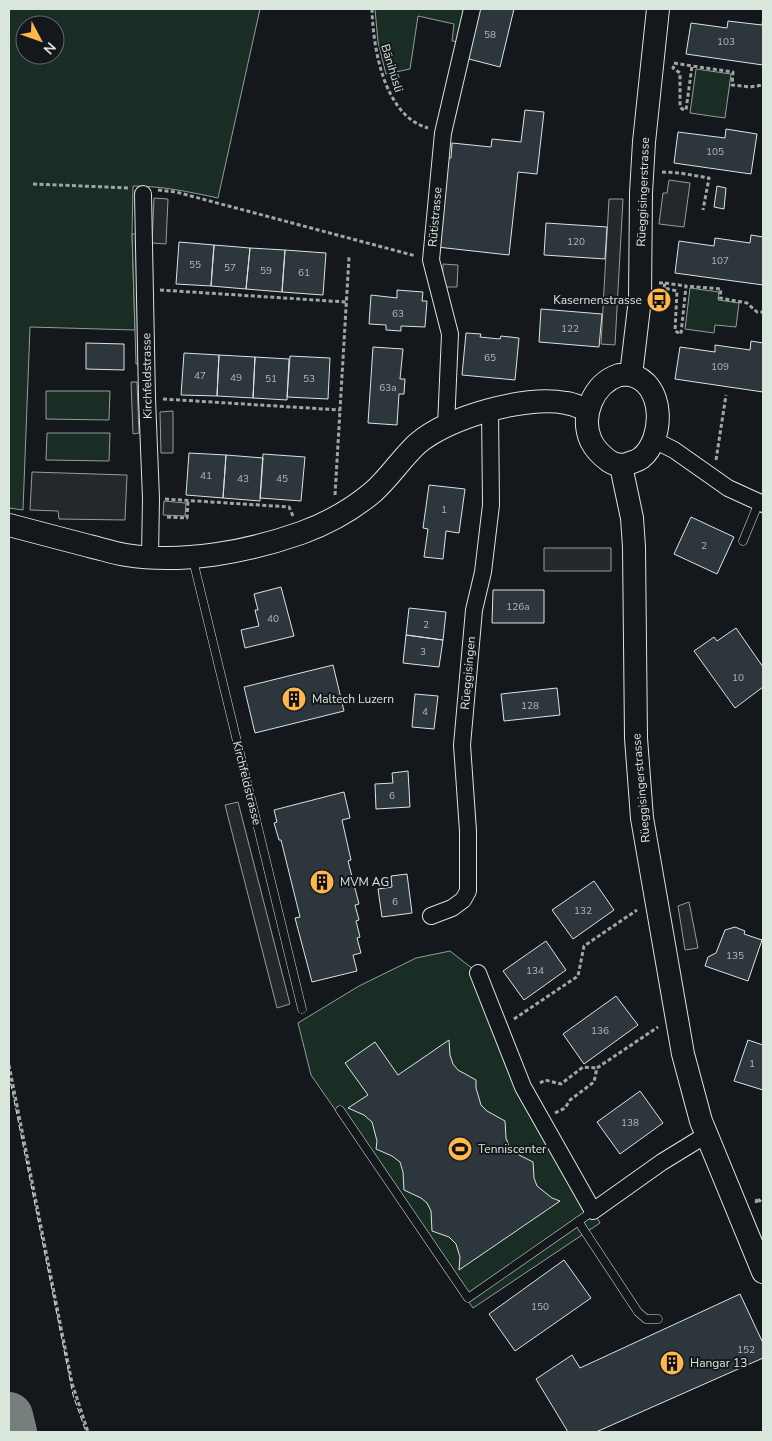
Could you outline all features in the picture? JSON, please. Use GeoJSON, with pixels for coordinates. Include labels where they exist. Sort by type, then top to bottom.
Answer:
{"type":"FeatureCollection","features":[{"type":"Feature","properties":{"kind":"street","name":"Rütistrasse"},"geometry":{"type":"LineString","coordinates":[[446,426],[450,334],[431,260],[443,132],[472,9]]}},
{"type":"Feature","properties":{"kind":"street","name":"Rüeggisingerstrasse"},"geometry":{"type":"LineString","coordinates":[[631,375],[640,299],[641,193],[644,142],[658,9]]}},
{"type":"Feature","properties":{"kind":"street","name":"Kirchfeldstrasse"},"geometry":{"type":"LineString","coordinates":[[142,191],[151,498],[150,558]]}},
{"type":"Feature","properties":{"kind":"street"},"geometry":{"type":"LineString","coordinates":[[619,375],[631,375],[641,380],[650,388],[658,407],[658,423],[654,440],[642,457],[621,466],[613,464],[606,459],[592,442],[588,428],[588,410],[593,396],[610,378],[619,375]]}},
{"type":"Feature","properties":{"kind":"street"},"geometry":{"type":"LineString","coordinates":[[9,526],[124,555],[150,558],[192,558],[239,550],[301,532],[340,515],[374,492],[416,445],[446,426],[490,409],[551,402],[566,403],[588,410]]}},
{"type":"Feature","properties":{"kind":"street","name":"Rüeggisingen"},"geometry":{"type":"LineString","coordinates":[[430,916],[452,908],[463,900],[468,891],[467,822],[462,745],[474,610],[483,572],[491,505],[490,409]]}},
{"type":"Feature","properties":{"kind":"street"},"geometry":{"type":"LineString","coordinates":[[654,440],[674,450],[728,488],[761,503]]}},
{"type":"Feature","properties":{"kind":"street","name":"Rüeggisingerstrasse"},"geometry":{"type":"LineString","coordinates":[[621,466],[632,518],[634,547],[636,738],[642,818],[683,1054],[706,1135],[763,1271]]}},
{"type":"Feature","properties":{"kind":"street"},"geometry":{"type":"LineString","coordinates":[[478,973],[523,1087],[592,1211],[662,1162],[706,1135]]}},
{"type":"Feature","properties":{"kind":"lane"},"geometry":{"type":"LineString","coordinates":[[743,541],[761,503]]}},
{"type":"Feature","properties":{"kind":"lane","name":"Kirchfeldstrasse"},"geometry":{"type":"LineString","coordinates":[[192,558],[302,1009]]}},
{"type":"Feature","properties":{"kind":"lane"},"geometry":{"type":"LineString","coordinates":[[340,1110],[468,1298],[592,1211]]}},
{"type":"Feature","properties":{"kind":"lane"},"geometry":{"type":"LineString","coordinates":[[578,1221],[638,1312],[646,1319],[658,1319]]}},
{"type":"Feature","properties":{"kind":"path","name":"Bänihüsli"},"geometry":{"type":"LineString","coordinates":[[372,9],[373,35],[382,74],[394,102],[417,126],[443,132]]}},
{"type":"Feature","properties":{"kind":"path"},"geometry":{"type":"LineString","coordinates":[[668,63],[733,72],[732,85],[750,87],[763,85]]}},
{"type":"Feature","properties":{"kind":"path"},"geometry":{"type":"LineString","coordinates":[[674,63],[673,68],[680,73],[680,106],[686,110],[692,66]]}},
{"type":"Feature","properties":{"kind":"path"},"geometry":{"type":"LineString","coordinates":[[662,172],[709,178],[703,210]]}},
{"type":"Feature","properties":{"kind":"path"},"geometry":{"type":"LineString","coordinates":[[33,184],[176,192],[431,260]]}},
{"type":"Feature","properties":{"kind":"path"},"geometry":{"type":"LineString","coordinates":[[340,515],[335,498],[349,257]]}},
{"type":"Feature","properties":{"kind":"path"},"geometry":{"type":"LineString","coordinates":[[659,282],[721,289],[720,298],[747,303],[757,312],[763,312]]}},
{"type":"Feature","properties":{"kind":"path"},"geometry":{"type":"LineString","coordinates":[[665,283],[664,288],[677,291],[675,331],[678,334],[681,334],[686,286]]}},
{"type":"Feature","properties":{"kind":"path"},"geometry":{"type":"LineString","coordinates":[[152,290],[346,302]]}},
{"type":"Feature","properties":{"kind":"path"},"geometry":{"type":"LineString","coordinates":[[716,465],[726,395]]}},
{"type":"Feature","properties":{"kind":"path"},"geometry":{"type":"LineString","coordinates":[[156,399],[340,410]]}},
{"type":"Feature","properties":{"kind":"path"},"geometry":{"type":"LineString","coordinates":[[160,498],[289,507],[301,532]]}},
{"type":"Feature","properties":{"kind":"path"},"geometry":{"type":"LineString","coordinates":[[161,516],[186,518],[188,500]]}},
{"type":"Feature","properties":{"kind":"path"},"geometry":{"type":"LineString","coordinates":[[506,1024],[578,976],[584,946],[637,910]]}},
{"type":"Feature","properties":{"kind":"path"},"geometry":{"type":"LineString","coordinates":[[538,1084],[545,1080],[561,1084],[583,1067],[597,1068],[659,1026]]}},
{"type":"Feature","properties":{"kind":"path"},"geometry":{"type":"LineString","coordinates":[[9,1065],[72,1383],[88,1432]]}},
{"type":"Feature","properties":{"kind":"path"},"geometry":{"type":"LineString","coordinates":[[553,1115],[565,1108],[570,1100],[594,1082],[597,1068]]}},
{"type":"Feature","properties":{"kind":"green space"},"geometry":{"type":"Polygon","coordinates":[[[9,9],[260,9],[218,198],[165,188],[133,186],[132,234],[135,330],[30,327],[23,510],[9,508],[9,9]]]}},
{"type":"Feature","properties":{"kind":"green space"},"geometry":{"type":"Polygon","coordinates":[[[375,9],[466,9],[459,42],[452,41],[454,24],[418,16],[410,69],[386,74],[378,42],[375,9]]]}},
{"type":"Feature","properties":{"kind":"green space"},"geometry":{"type":"Polygon","coordinates":[[[696,69],[731,74],[725,118],[690,113],[696,69]]]}},
{"type":"Feature","properties":{"kind":"green space"},"geometry":{"type":"Polygon","coordinates":[[[690,288],[719,292],[718,300],[739,303],[736,327],[715,325],[714,333],[685,329],[690,288]]]}},
{"type":"Feature","properties":{"kind":"green space"},"geometry":{"type":"Polygon","coordinates":[[[46,391],[110,391],[109,420],[46,419],[46,391]]]}},
{"type":"Feature","properties":{"kind":"green space"},"geometry":{"type":"Polygon","coordinates":[[[47,433],[110,433],[109,461],[46,460],[47,433]]]}},
{"type":"Feature","properties":{"kind":"green space","name":"Tenniscenter"},"geometry":{"type":"Polygon","coordinates":[[[450,951],[478,973],[523,1087],[600,1223],[473,1308],[311,1075],[298,1023],[359,986],[416,958],[450,951]]]}},
{"type":"Feature","properties":{"kind":"shaded area"},"geometry":{"type":"Polygon","coordinates":[[[669,180],[690,183],[684,227],[659,224],[663,193],[667,193],[669,180]]]}},
{"type":"Feature","properties":{"kind":"shaded area"},"geometry":{"type":"Polygon","coordinates":[[[154,198],[168,199],[166,244],[152,243],[154,198]]]}},
{"type":"Feature","properties":{"kind":"shaded area"},"geometry":{"type":"Polygon","coordinates":[[[609,199],[623,199],[615,345],[601,344],[609,199]]]}},
{"type":"Feature","properties":{"kind":"shaded area"},"geometry":{"type":"Polygon","coordinates":[[[132,234],[137,234],[142,364],[136,364],[132,234]]]}},
{"type":"Feature","properties":{"kind":"shaded area"},"geometry":{"type":"Polygon","coordinates":[[[443,264],[458,265],[457,287],[442,287],[443,264]]]}},
{"type":"Feature","properties":{"kind":"shaded area"},"geometry":{"type":"Polygon","coordinates":[[[131,382],[137,382],[139,433],[133,434],[131,382]]]}},
{"type":"Feature","properties":{"kind":"shaded area"},"geometry":{"type":"Polygon","coordinates":[[[173,411],[173,453],[161,453],[160,412],[173,411]]]}},
{"type":"Feature","properties":{"kind":"shaded area"},"geometry":{"type":"Polygon","coordinates":[[[32,472],[127,475],[125,520],[59,519],[58,511],[30,510],[32,472]]]}},
{"type":"Feature","properties":{"kind":"shaded area"},"geometry":{"type":"Polygon","coordinates":[[[164,501],[186,503],[185,516],[163,515],[164,501]]]}},
{"type":"Feature","properties":{"kind":"shaded area"},"geometry":{"type":"Polygon","coordinates":[[[544,548],[611,548],[611,571],[544,571],[544,548]]]}},
{"type":"Feature","properties":{"kind":"shaded area"},"geometry":{"type":"Polygon","coordinates":[[[238,802],[290,1004],[277,1008],[225,805],[238,802]]]}},
{"type":"Feature","properties":{"kind":"shaded area"},"geometry":{"type":"Polygon","coordinates":[[[689,902],[698,948],[685,950],[678,906],[689,902]]]}},
{"type":"Feature","properties":{"kind":"building"},"geometry":{"type":"Polygon","coordinates":[[[477,9],[514,9],[500,67],[465,58],[477,9]]]}},
{"type":"Feature","properties":{"kind":"building"},"geometry":{"type":"Polygon","coordinates":[[[763,17],[763,65],[686,54],[691,23],[727,28],[728,21],[762,25],[763,17]]]}},
{"type":"Feature","properties":{"kind":"building"},"geometry":{"type":"Polygon","coordinates":[[[525,110],[544,112],[537,174],[518,172],[509,255],[437,247],[447,158],[451,158],[452,143],[491,147],[492,139],[521,142],[525,110]]]}},
{"type":"Feature","properties":{"kind":"building"},"geometry":{"type":"Polygon","coordinates":[[[726,129],[757,134],[751,174],[674,163],[678,132],[725,138],[726,129]]]}},
{"type":"Feature","properties":{"kind":"building"},"geometry":{"type":"Polygon","coordinates":[[[717,186],[726,188],[724,209],[714,207],[717,186]]]}},
{"type":"Feature","properties":{"kind":"building"},"geometry":{"type":"Polygon","coordinates":[[[546,223],[607,227],[605,259],[544,255],[546,223]]]}},
{"type":"Feature","properties":{"kind":"building"},"geometry":{"type":"Polygon","coordinates":[[[751,235],[763,237],[763,285],[675,273],[679,241],[714,246],[715,238],[750,243],[751,235]]]}},
{"type":"Feature","properties":{"kind":"building"},"geometry":{"type":"Polygon","coordinates":[[[179,242],[214,245],[211,286],[176,284],[179,242]]]}},
{"type":"Feature","properties":{"kind":"building"},"geometry":{"type":"Polygon","coordinates":[[[214,245],[250,248],[246,289],[211,286],[214,245]]]}},
{"type":"Feature","properties":{"kind":"building"},"geometry":{"type":"Polygon","coordinates":[[[250,248],[285,250],[282,292],[246,289],[250,248]]]}},
{"type":"Feature","properties":{"kind":"building"},"geometry":{"type":"Polygon","coordinates":[[[285,250],[326,253],[323,295],[282,292],[285,250]]]}},
{"type":"Feature","properties":{"kind":"building"},"geometry":{"type":"Polygon","coordinates":[[[397,290],[423,292],[422,301],[427,301],[425,327],[401,326],[401,331],[386,330],[386,325],[369,324],[371,295],[397,298],[397,290]]]}},
{"type":"Feature","properties":{"kind":"building"},"geometry":{"type":"Polygon","coordinates":[[[541,309],[602,314],[599,347],[539,342],[541,309]]]}},
{"type":"Feature","properties":{"kind":"building"},"geometry":{"type":"Polygon","coordinates":[[[466,333],[481,334],[480,337],[500,339],[501,336],[519,338],[515,380],[462,375],[466,333]]]}},
{"type":"Feature","properties":{"kind":"building"},"geometry":{"type":"Polygon","coordinates":[[[751,341],[763,343],[763,392],[675,379],[680,347],[715,352],[715,345],[750,350],[751,341]]]}},
{"type":"Feature","properties":{"kind":"building"},"geometry":{"type":"Polygon","coordinates":[[[86,343],[124,344],[124,370],[86,369],[86,343]]]}},
{"type":"Feature","properties":{"kind":"building"},"geometry":{"type":"Polygon","coordinates":[[[373,347],[403,349],[400,379],[405,379],[404,394],[399,394],[397,425],[368,423],[373,347]]]}},
{"type":"Feature","properties":{"kind":"building"},"geometry":{"type":"Polygon","coordinates":[[[184,353],[219,355],[217,396],[181,395],[184,353]]]}},
{"type":"Feature","properties":{"kind":"building"},"geometry":{"type":"Polygon","coordinates":[[[219,355],[255,357],[253,398],[217,396],[219,355]]]}},
{"type":"Feature","properties":{"kind":"building"},"geometry":{"type":"Polygon","coordinates":[[[290,356],[330,358],[328,399],[287,397],[290,356]]]}},
{"type":"Feature","properties":{"kind":"building"},"geometry":{"type":"Polygon","coordinates":[[[255,357],[289,359],[287,400],[253,398],[255,357]]]}},
{"type":"Feature","properties":{"kind":"building"},"geometry":{"type":"Polygon","coordinates":[[[189,453],[226,455],[223,498],[186,495],[189,453]]]}},
{"type":"Feature","properties":{"kind":"building"},"geometry":{"type":"Polygon","coordinates":[[[263,454],[305,457],[301,501],[260,498],[263,454]]]}},
{"type":"Feature","properties":{"kind":"building"},"geometry":{"type":"Polygon","coordinates":[[[226,455],[263,458],[260,501],[223,498],[226,455]]]}},
{"type":"Feature","properties":{"kind":"building"},"geometry":{"type":"Polygon","coordinates":[[[429,485],[465,489],[459,533],[446,531],[443,559],[424,557],[428,529],[423,528],[429,485]]]}},
{"type":"Feature","properties":{"kind":"building"},"geometry":{"type":"Polygon","coordinates":[[[691,517],[734,537],[717,574],[674,554],[691,517]]]}},
{"type":"Feature","properties":{"kind":"building"},"geometry":{"type":"Polygon","coordinates":[[[281,587],[294,636],[245,648],[241,630],[259,626],[254,594],[281,587]]]}},
{"type":"Feature","properties":{"kind":"building"},"geometry":{"type":"Polygon","coordinates":[[[493,590],[544,590],[544,623],[492,623],[493,590]]]}},
{"type":"Feature","properties":{"kind":"building"},"geometry":{"type":"Polygon","coordinates":[[[409,608],[446,612],[443,640],[406,635],[409,608]]]}},
{"type":"Feature","properties":{"kind":"building"},"geometry":{"type":"Polygon","coordinates":[[[736,628],[763,667],[763,687],[735,708],[694,651],[714,637],[717,641],[736,628]]]}},
{"type":"Feature","properties":{"kind":"building"},"geometry":{"type":"Polygon","coordinates":[[[406,635],[443,640],[439,667],[403,663],[406,635]]]}},
{"type":"Feature","properties":{"kind":"building","name":"Maltech Luzern"},"geometry":{"type":"Polygon","coordinates":[[[333,665],[344,711],[255,733],[244,687],[333,665]]]}},
{"type":"Feature","properties":{"kind":"building"},"geometry":{"type":"Polygon","coordinates":[[[557,688],[560,715],[504,721],[501,694],[557,688]]]}},
{"type":"Feature","properties":{"kind":"building"},"geometry":{"type":"Polygon","coordinates":[[[415,694],[438,696],[434,729],[412,727],[415,694]]]}},
{"type":"Feature","properties":{"kind":"building"},"geometry":{"type":"Polygon","coordinates":[[[408,771],[410,807],[376,809],[375,784],[393,783],[392,773],[408,771]]]}},
{"type":"Feature","properties":{"kind":"building","name":"MVM AG"},"geometry":{"type":"Polygon","coordinates":[[[344,792],[350,818],[342,820],[351,860],[348,861],[359,904],[355,905],[359,920],[356,921],[360,937],[357,938],[361,953],[353,955],[357,971],[312,982],[295,918],[300,917],[281,840],[279,840],[274,823],[277,822],[274,810],[344,792]]]}},
{"type":"Feature","properties":{"kind":"building"},"geometry":{"type":"Polygon","coordinates":[[[407,874],[412,913],[382,917],[378,889],[392,887],[391,876],[407,874]]]}},
{"type":"Feature","properties":{"kind":"building"},"geometry":{"type":"Polygon","coordinates":[[[594,881],[614,910],[573,939],[552,910],[594,881]]]}},
{"type":"Feature","properties":{"kind":"building"},"geometry":{"type":"Polygon","coordinates":[[[735,927],[745,931],[744,934],[762,940],[748,981],[705,966],[708,957],[716,953],[725,930],[735,927]]]}},
{"type":"Feature","properties":{"kind":"building"},"geometry":{"type":"Polygon","coordinates":[[[546,941],[566,970],[524,1000],[503,971],[546,941]]]}},
{"type":"Feature","properties":{"kind":"building"},"geometry":{"type":"Polygon","coordinates":[[[616,996],[638,1025],[584,1064],[563,1034],[616,996]]]}},
{"type":"Feature","properties":{"kind":"building"},"geometry":{"type":"Polygon","coordinates":[[[449,1040],[453,1064],[458,1070],[476,1080],[476,1088],[481,1105],[487,1111],[505,1121],[506,1138],[509,1146],[519,1155],[533,1162],[534,1178],[537,1186],[552,1198],[560,1201],[459,1270],[460,1257],[456,1244],[449,1237],[432,1231],[431,1211],[427,1203],[404,1190],[403,1172],[400,1162],[376,1149],[377,1141],[372,1122],[364,1115],[348,1108],[368,1095],[345,1063],[375,1042],[398,1075],[449,1040]]]}},
{"type":"Feature","properties":{"kind":"building"},"geometry":{"type":"Polygon","coordinates":[[[748,1040],[763,1045],[763,1090],[734,1081],[748,1040]]]}},
{"type":"Feature","properties":{"kind":"building"},"geometry":{"type":"Polygon","coordinates":[[[640,1091],[663,1123],[620,1154],[597,1122],[640,1091]]]}},
{"type":"Feature","properties":{"kind":"building"},"geometry":{"type":"Polygon","coordinates":[[[564,1260],[591,1298],[515,1351],[489,1314],[564,1260]]]}},
{"type":"Feature","properties":{"kind":"building","name":"Hangar 13"},"geometry":{"type":"Polygon","coordinates":[[[740,1294],[763,1343],[763,1358],[596,1432],[568,1432],[536,1379],[572,1355],[580,1368],[740,1294]]]}},
{"type":"Feature","properties":{"kind":"taxiway"},"geometry":{"type":"LineString","coordinates":[[9,1416],[13,1432]]}},
{"type":"Feature","properties":{"kind":"fence"},"geometry":{"type":"LineString","coordinates":[[9,1075],[73,1395],[86,1432]]}},
{"type":"Feature","properties":{"kind":"place","name":"Kasernenstrasse"},"geometry":{"type":"Point","coordinates":[659,300]}},
{"type":"Feature","properties":{"kind":"place","name":"Maltech Luzern"},"geometry":{"type":"Point","coordinates":[294,699]}},
{"type":"Feature","properties":{"kind":"place","name":"MVM AG"},"geometry":{"type":"Point","coordinates":[322,882]}},
{"type":"Feature","properties":{"kind":"place","name":"Tenniscenter"},"geometry":{"type":"Point","coordinates":[460,1149]}},
{"type":"Feature","properties":{"kind":"place","name":"Hangar 13"},"geometry":{"type":"Point","coordinates":[672,1363]}}]}
